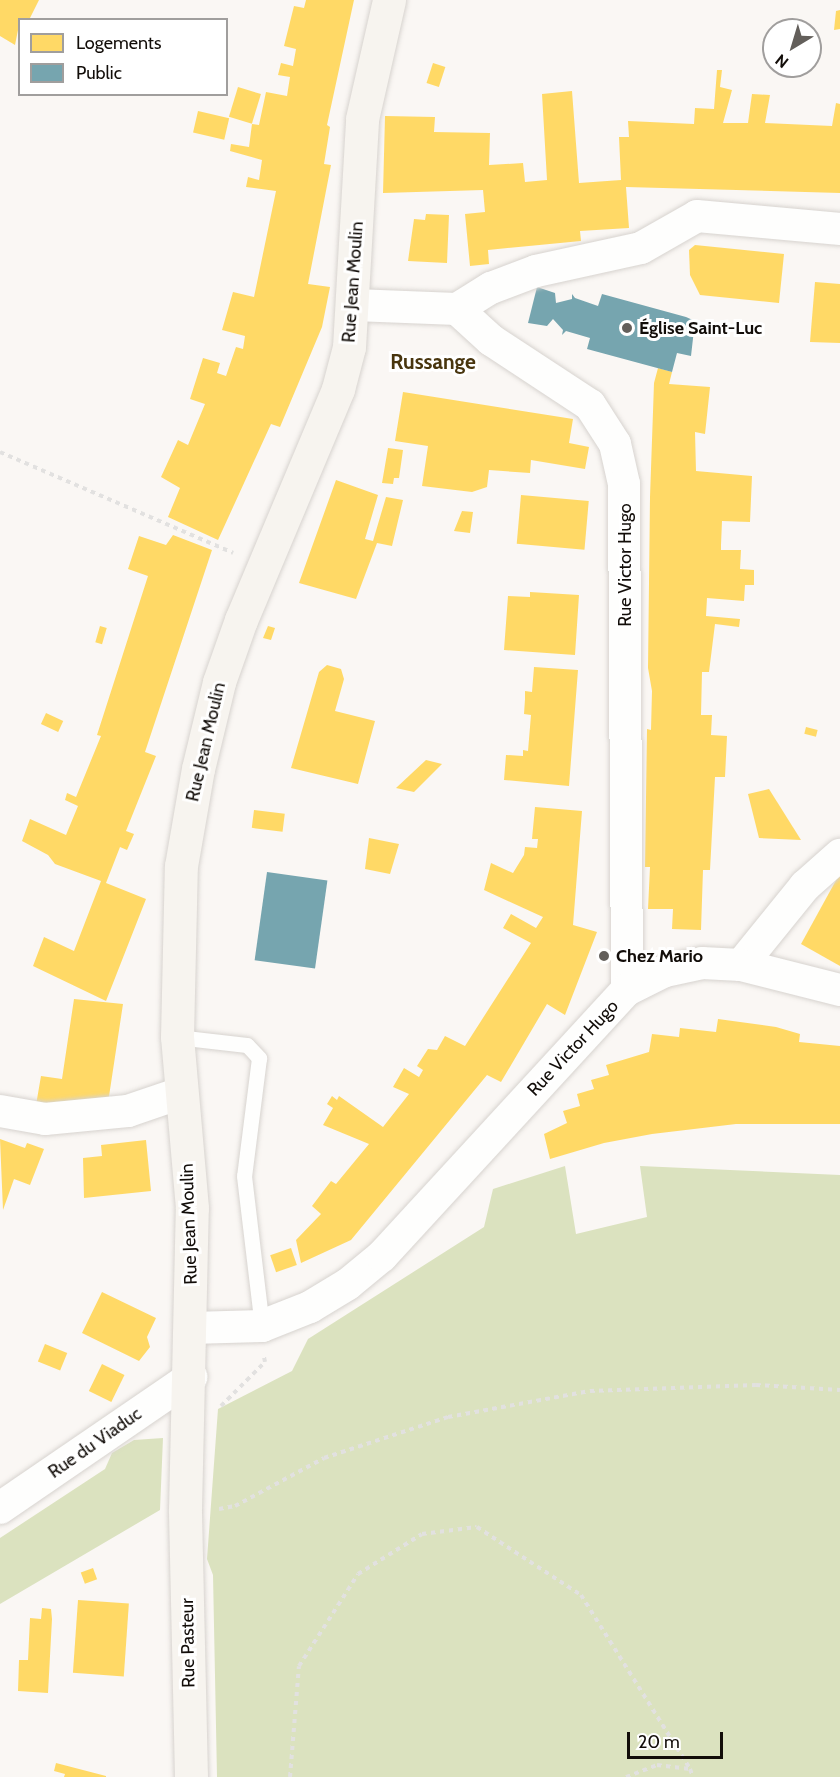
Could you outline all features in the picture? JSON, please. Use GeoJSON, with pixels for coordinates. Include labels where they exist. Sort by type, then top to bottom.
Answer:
{"type":"FeatureCollection","features":[{"type":"Feature","properties":{"kind":"main road","name":"Rue Jean Moulin"},"geometry":{"type":"LineString","coordinates":[[185,1509],[191,1377],[192,1208],[177,1037],[182,866],[200,758],[219,682],[241,620],[338,389],[350,347],[362,119],[389,0]]}},
{"type":"Feature","properties":{"kind":"main road","name":"Rue Pasteur"},"geometry":{"type":"LineString","coordinates":[[185,1509],[191,1777]]}},
{"type":"Feature","properties":{"kind":"street"},"geometry":{"type":"LineString","coordinates":[[354,305],[457,309],[491,288],[536,271],[640,248],[697,216],[840,229]]}},
{"type":"Feature","properties":{"kind":"street","name":"Rue Victor Hugo"},"geometry":{"type":"LineString","coordinates":[[191,1328],[262,1326],[310,1307],[382,1256],[627,990],[624,484],[615,444],[590,405],[491,340],[457,309]]}},
{"type":"Feature","properties":{"kind":"street"},"geometry":{"type":"LineString","coordinates":[[741,965],[805,886],[840,855]]}},
{"type":"Feature","properties":{"kind":"street"},"geometry":{"type":"LineString","coordinates":[[627,990],[665,971],[702,963],[741,965],[840,990]]}},
{"type":"Feature","properties":{"kind":"street"},"geometry":{"type":"LineString","coordinates":[[0,1111],[45,1119],[128,1111],[181,1093]]}},
{"type":"Feature","properties":{"kind":"street","name":"Rue du Viaduc"},"geometry":{"type":"LineString","coordinates":[[0,1508],[191,1377]]}},
{"type":"Feature","properties":{"kind":"lane"},"geometry":{"type":"LineString","coordinates":[[177,1037],[247,1045],[259,1058],[244,1176],[262,1326]]}},
{"type":"Feature","properties":{"kind":"path"},"geometry":{"type":"LineString","coordinates":[[0,452],[213,545]]}},
{"type":"Feature","properties":{"kind":"path"},"geometry":{"type":"LineString","coordinates":[[185,1509],[211,1511],[235,1506],[324,1458],[448,1417],[590,1391],[756,1385],[840,1390]]}},
{"type":"Feature","properties":{"kind":"path"},"geometry":{"type":"LineString","coordinates":[[290,1777],[299,1666],[358,1574],[422,1534],[477,1527],[581,1595],[693,1777]]}},
{"type":"Feature","properties":{"kind":"path"},"geometry":{"type":"LineString","coordinates":[[626,1777],[657,1765],[690,1769]]}},
{"type":"Feature","properties":{"kind":"green space"},"geometry":{"type":"Polygon","coordinates":[[[565,1166],[576,1234],[647,1217],[640,1166],[840,1175],[840,1777],[217,1777],[213,1575],[207,1559],[218,1409],[292,1371],[308,1339],[484,1227],[493,1189],[565,1166]]]}},
{"type":"Feature","properties":{"kind":"green space"},"geometry":{"type":"Polygon","coordinates":[[[163,1438],[160,1510],[0,1604],[0,1538],[105,1469],[112,1453],[134,1440],[163,1438]]]}},
{"type":"Feature","properties":{"kind":"building: Logements"},"geometry":{"type":"Polygon","coordinates":[[[0,0],[39,0],[30,18],[18,18],[15,45],[0,36],[0,0]]]}},
{"type":"Feature","properties":{"kind":"building: Logements"},"geometry":{"type":"Polygon","coordinates":[[[306,0],[354,0],[327,125],[330,127],[324,164],[331,165],[308,284],[330,287],[322,327],[280,427],[271,424],[218,540],[168,517],[180,488],[161,477],[178,440],[188,445],[205,404],[190,399],[203,358],[220,363],[217,373],[226,376],[236,347],[243,349],[245,336],[222,330],[233,292],[254,297],[276,191],[246,187],[248,177],[259,180],[262,160],[230,151],[231,144],[249,147],[252,124],[259,125],[266,92],[287,96],[290,77],[278,75],[281,63],[293,66],[296,49],[284,46],[294,6],[304,8],[306,0]]]}},
{"type":"Feature","properties":{"kind":"building: Logements"},"geometry":{"type":"Polygon","coordinates":[[[840,10],[840,29],[834,30],[836,11],[840,10]]]}},
{"type":"Feature","properties":{"kind":"building: Logements"},"geometry":{"type":"Polygon","coordinates":[[[433,63],[445,67],[439,87],[427,83],[433,63]]]}},
{"type":"Feature","properties":{"kind":"building: Logements"},"geometry":{"type":"Polygon","coordinates":[[[717,70],[722,70],[720,87],[732,90],[723,123],[748,123],[752,94],[770,95],[765,123],[832,126],[836,103],[840,104],[840,193],[626,187],[629,228],[580,231],[581,241],[488,250],[489,264],[470,266],[465,214],[485,212],[483,190],[383,193],[385,116],[435,117],[434,132],[490,133],[489,165],[523,163],[525,182],[547,180],[542,94],[572,91],[579,183],[621,180],[619,137],[629,137],[628,121],[694,124],[695,108],[714,109],[717,70]]]}},
{"type":"Feature","properties":{"kind":"building: Logements"},"geometry":{"type":"Polygon","coordinates":[[[238,87],[261,94],[252,124],[229,117],[238,87]]]}},
{"type":"Feature","properties":{"kind":"building: Logements"},"geometry":{"type":"Polygon","coordinates":[[[198,111],[229,118],[224,140],[193,132],[198,111]]]}},
{"type":"Feature","properties":{"kind":"building: Logements"},"geometry":{"type":"Polygon","coordinates":[[[426,214],[449,215],[447,263],[408,261],[414,219],[425,220],[426,214]]]}},
{"type":"Feature","properties":{"kind":"building: Logements"},"geometry":{"type":"Polygon","coordinates":[[[695,245],[784,254],[779,303],[700,295],[690,275],[689,250],[695,245]]]}},
{"type":"Feature","properties":{"kind":"building: Logements"},"geometry":{"type":"Polygon","coordinates":[[[815,282],[840,284],[840,343],[810,342],[815,282]]]}},
{"type":"Feature","properties":{"kind":"building: Logements"},"geometry":{"type":"Polygon","coordinates":[[[658,368],[672,372],[669,384],[710,387],[705,434],[695,432],[696,471],[752,476],[750,522],[722,521],[721,550],[741,550],[740,569],[754,570],[754,585],[745,585],[744,601],[707,598],[706,616],[740,619],[739,627],[715,624],[709,672],[702,672],[701,715],[712,715],[711,735],[727,736],[725,777],[715,777],[710,870],[703,870],[701,930],[672,929],[673,909],[648,909],[650,867],[645,867],[647,729],[651,730],[652,691],[648,668],[650,497],[654,383],[658,368]]]}},
{"type":"Feature","properties":{"kind":"building: Logements"},"geometry":{"type":"Polygon","coordinates":[[[403,392],[573,419],[569,443],[589,447],[585,469],[531,460],[530,473],[489,470],[487,487],[472,492],[422,486],[428,446],[395,441],[403,392]]]}},
{"type":"Feature","properties":{"kind":"building: Logements"},"geometry":{"type":"Polygon","coordinates":[[[388,448],[403,450],[399,478],[394,478],[393,484],[382,483],[388,448]]]}},
{"type":"Feature","properties":{"kind":"building: Logements"},"geometry":{"type":"Polygon","coordinates":[[[336,480],[378,495],[365,539],[373,541],[386,497],[403,500],[392,546],[377,543],[356,599],[299,583],[336,480]]]}},
{"type":"Feature","properties":{"kind":"building: Logements"},"geometry":{"type":"Polygon","coordinates":[[[521,495],[589,501],[584,550],[517,544],[521,495]]]}},
{"type":"Feature","properties":{"kind":"building: Logements"},"geometry":{"type":"Polygon","coordinates":[[[462,511],[473,512],[470,533],[454,531],[462,511]]]}},
{"type":"Feature","properties":{"kind":"building: Logements"},"geometry":{"type":"Polygon","coordinates":[[[173,535],[212,550],[145,752],[156,756],[126,831],[134,834],[127,850],[120,847],[106,883],[146,899],[106,1001],[33,966],[44,937],[74,951],[101,881],[55,864],[48,855],[22,841],[30,819],[66,835],[78,806],[65,800],[67,793],[76,797],[101,736],[97,735],[148,576],[128,569],[139,536],[166,545],[173,535]]]}},
{"type":"Feature","properties":{"kind":"building: Logements"},"geometry":{"type":"Polygon","coordinates":[[[530,592],[579,595],[575,655],[504,650],[508,596],[530,597],[530,592]]]}},
{"type":"Feature","properties":{"kind":"building: Logements"},"geometry":{"type":"Polygon","coordinates":[[[100,626],[107,628],[102,644],[95,642],[100,626]]]}},
{"type":"Feature","properties":{"kind":"building: Logements"},"geometry":{"type":"Polygon","coordinates":[[[268,626],[275,628],[271,640],[263,638],[268,626]]]}},
{"type":"Feature","properties":{"kind":"building: Logements"},"geometry":{"type":"Polygon","coordinates":[[[327,665],[341,669],[344,679],[335,711],[375,721],[358,784],[291,768],[319,672],[327,665]]]}},
{"type":"Feature","properties":{"kind":"building: Logements"},"geometry":{"type":"Polygon","coordinates":[[[534,667],[578,670],[569,786],[504,780],[506,755],[523,756],[523,750],[528,751],[531,715],[524,714],[525,691],[532,692],[534,667]]]}},
{"type":"Feature","properties":{"kind":"building: Logements"},"geometry":{"type":"Polygon","coordinates":[[[46,713],[63,721],[58,732],[41,724],[46,713]]]}},
{"type":"Feature","properties":{"kind":"building: Logements"},"geometry":{"type":"Polygon","coordinates":[[[806,727],[818,730],[816,737],[804,734],[806,727]]]}},
{"type":"Feature","properties":{"kind":"building: Logements"},"geometry":{"type":"Polygon","coordinates":[[[426,760],[442,764],[414,792],[396,788],[426,760]]]}},
{"type":"Feature","properties":{"kind":"building: Logements"},"geometry":{"type":"Polygon","coordinates":[[[769,789],[801,840],[759,838],[748,794],[769,789]]]}},
{"type":"Feature","properties":{"kind":"building: Logements"},"geometry":{"type":"Polygon","coordinates":[[[535,807],[582,811],[573,925],[597,932],[565,1015],[547,1004],[501,1082],[487,1075],[351,1240],[301,1263],[296,1240],[321,1214],[312,1206],[331,1181],[336,1184],[369,1144],[323,1125],[333,1108],[327,1104],[332,1096],[337,1100],[339,1096],[383,1127],[409,1094],[393,1087],[404,1068],[419,1077],[423,1070],[417,1066],[428,1049],[437,1050],[445,1036],[465,1046],[531,943],[503,928],[511,914],[536,928],[543,917],[484,890],[491,863],[513,873],[524,855],[525,847],[537,848],[538,839],[532,839],[535,807]]]}},
{"type":"Feature","properties":{"kind":"building: Logements"},"geometry":{"type":"Polygon","coordinates":[[[254,810],[285,814],[283,832],[252,828],[254,810]]]}},
{"type":"Feature","properties":{"kind":"building: Logements"},"geometry":{"type":"Polygon","coordinates":[[[369,838],[399,844],[390,874],[365,869],[369,838]]]}},
{"type":"Feature","properties":{"kind":"building: Logements"},"geometry":{"type":"Polygon","coordinates":[[[840,873],[840,966],[801,944],[840,873]]]}},
{"type":"Feature","properties":{"kind":"building: Logements"},"geometry":{"type":"Polygon","coordinates":[[[74,999],[123,1004],[108,1103],[36,1105],[41,1076],[62,1079],[74,999]]]}},
{"type":"Feature","properties":{"kind":"building: Logements"},"geometry":{"type":"Polygon","coordinates":[[[718,1019],[776,1027],[800,1034],[799,1042],[840,1046],[840,1124],[736,1124],[652,1134],[604,1143],[550,1159],[544,1134],[567,1123],[563,1111],[580,1106],[577,1094],[594,1089],[591,1080],[609,1075],[606,1065],[649,1052],[652,1034],[679,1037],[680,1028],[716,1032],[718,1019]]]}},
{"type":"Feature","properties":{"kind":"building: Logements"},"geometry":{"type":"Polygon","coordinates":[[[0,1139],[25,1148],[27,1143],[44,1149],[30,1185],[14,1179],[3,1210],[0,1139]]]}},
{"type":"Feature","properties":{"kind":"building: Logements"},"geometry":{"type":"Polygon","coordinates":[[[146,1140],[151,1191],[84,1198],[83,1158],[102,1156],[101,1145],[146,1140]]]}},
{"type":"Feature","properties":{"kind":"building: Logements"},"geometry":{"type":"Polygon","coordinates":[[[291,1248],[297,1265],[276,1272],[270,1255],[291,1248]]]}},
{"type":"Feature","properties":{"kind":"building: Logements"},"geometry":{"type":"Polygon","coordinates":[[[102,1292],[156,1318],[147,1337],[150,1347],[139,1361],[82,1333],[102,1292]]]}},
{"type":"Feature","properties":{"kind":"building: Logements"},"geometry":{"type":"Polygon","coordinates":[[[45,1344],[67,1353],[60,1371],[38,1362],[45,1344]]]}},
{"type":"Feature","properties":{"kind":"building: Logements"},"geometry":{"type":"Polygon","coordinates":[[[102,1364],[124,1375],[111,1402],[89,1391],[102,1364]]]}},
{"type":"Feature","properties":{"kind":"building: Logements"},"geometry":{"type":"Polygon","coordinates":[[[93,1568],[97,1579],[85,1584],[81,1572],[93,1568]]]}},
{"type":"Feature","properties":{"kind":"building: Logements"},"geometry":{"type":"Polygon","coordinates":[[[78,1600],[129,1604],[124,1676],[73,1673],[78,1600]]]}},
{"type":"Feature","properties":{"kind":"building: Logements"},"geometry":{"type":"Polygon","coordinates":[[[42,1608],[51,1609],[52,1619],[48,1693],[18,1691],[19,1660],[28,1660],[30,1618],[41,1619],[42,1608]]]}},
{"type":"Feature","properties":{"kind":"building: Logements"},"geometry":{"type":"Polygon","coordinates":[[[56,1763],[106,1777],[64,1777],[65,1774],[54,1771],[56,1763]]]}},
{"type":"Feature","properties":{"kind":"building: Public","name":"Église Saint-Luc"},"geometry":{"type":"Polygon","coordinates":[[[537,287],[555,293],[556,303],[572,299],[572,294],[575,298],[598,306],[602,294],[695,321],[691,356],[677,353],[672,372],[587,349],[590,338],[566,331],[562,335],[563,330],[553,319],[547,326],[528,323],[537,287]]]}},
{"type":"Feature","properties":{"kind":"building: Public"},"geometry":{"type":"Polygon","coordinates":[[[267,872],[327,880],[315,969],[255,960],[267,872]]]}},
{"type":"Feature","properties":{"kind":"place","name":"Église Saint-Luc"},"geometry":{"type":"Point","coordinates":[627,328]}},
{"type":"Feature","properties":{"kind":"place","name":"Chez Mario"},"geometry":{"type":"Point","coordinates":[604,956]}},
{"type":"Feature","properties":{"kind":"district","name":"Russange"},"geometry":{"type":"Point","coordinates":[433,362]}}]}
